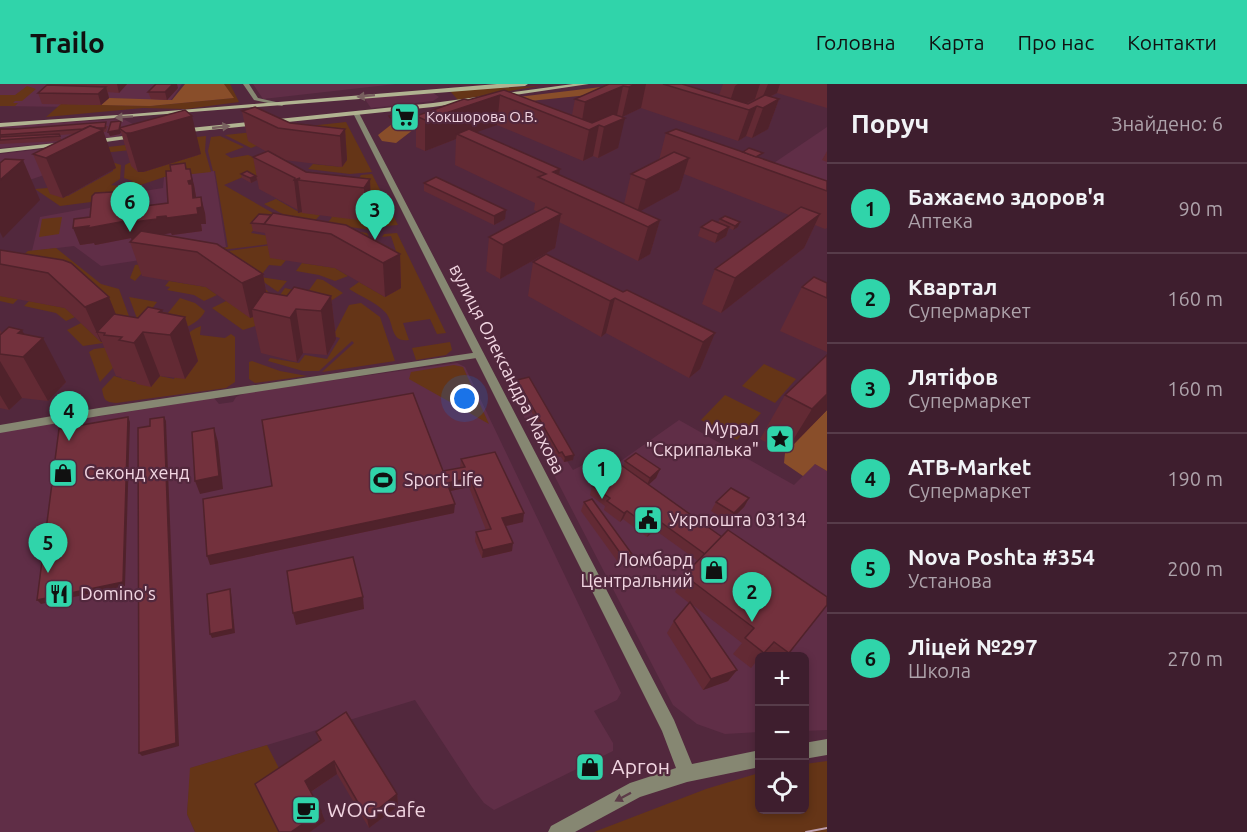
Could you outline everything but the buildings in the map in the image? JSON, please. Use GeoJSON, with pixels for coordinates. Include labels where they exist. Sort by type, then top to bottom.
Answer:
{"type":"FeatureCollection","features":[{"type":"Feature","properties":{"kind":"main road"},"geometry":{"type":"LineString","coordinates":[[0,125],[245,108],[424,90],[529,84]]}},
{"type":"Feature","properties":{"kind":"main road"},"geometry":{"type":"LineString","coordinates":[[175,132],[434,105],[586,84]]}},
{"type":"Feature","properties":{"kind":"main road"},"geometry":{"type":"LineString","coordinates":[[424,90],[445,96],[444,100],[434,105]]}},
{"type":"Feature","properties":{"kind":"main road"},"geometry":{"type":"LineString","coordinates":[[142,125],[150,119],[166,114]]}},
{"type":"Feature","properties":{"kind":"main road"},"geometry":{"type":"LineString","coordinates":[[0,151],[143,136]]}},
{"type":"Feature","properties":{"kind":"street"},"geometry":{"type":"LineString","coordinates":[[246,84],[256,99],[282,104]]}},
{"type":"Feature","properties":{"kind":"street"},"geometry":{"type":"LineString","coordinates":[[245,108],[256,99]]}},
{"type":"Feature","properties":{"kind":"street","name":"вулиця Олександра Махова"},"geometry":{"type":"LineString","coordinates":[[356,113],[668,726],[687,773]]}},
{"type":"Feature","properties":{"kind":"street"},"geometry":{"type":"LineString","coordinates":[[0,429],[479,355]]}},
{"type":"Feature","properties":{"kind":"street"},"geometry":{"type":"LineString","coordinates":[[809,750],[827,747]]}},
{"type":"Feature","properties":{"kind":"street"},"geometry":{"type":"LineString","coordinates":[[557,832],[636,789],[687,773],[755,759]]}},
{"type":"Feature","properties":{"kind":"shaded area"},"geometry":{"type":"Polygon","coordinates":[[[0,84],[182,84],[171,100],[147,108],[0,106],[0,84]]]}},
{"type":"Feature","properties":{"kind":"shaded area"},"geometry":{"type":"Polygon","coordinates":[[[185,84],[224,84],[234,98],[150,106],[101,105],[109,98],[172,100],[185,84]]]}},
{"type":"Feature","properties":{"kind":"shaded area"},"geometry":{"type":"Polygon","coordinates":[[[224,84],[230,84],[239,102],[186,109],[143,108],[46,117],[61,104],[150,106],[233,98],[224,84]]]}},
{"type":"Feature","properties":{"kind":"shaded area"},"geometry":{"type":"Polygon","coordinates":[[[253,84],[396,84],[263,99],[253,84]]]}},
{"type":"Feature","properties":{"kind":"shaded area"},"geometry":{"type":"Polygon","coordinates":[[[626,84],[647,89],[520,102],[518,97],[626,84]]]}},
{"type":"Feature","properties":{"kind":"shaded area"},"geometry":{"type":"Polygon","coordinates":[[[27,86],[36,89],[22,101],[15,101],[13,103],[18,103],[15,106],[0,106],[0,95],[15,95],[27,86]]]}},
{"type":"Feature","properties":{"kind":"shaded area"},"geometry":{"type":"Polygon","coordinates":[[[539,86],[458,100],[450,91],[451,90],[539,86]]]}},
{"type":"Feature","properties":{"kind":"shaded area"},"geometry":{"type":"Polygon","coordinates":[[[433,93],[439,97],[433,101],[371,108],[364,98],[433,93]]]}},
{"type":"Feature","properties":{"kind":"shaded area"},"geometry":{"type":"Polygon","coordinates":[[[436,113],[508,122],[418,126],[396,143],[382,141],[378,135],[392,124],[409,123],[406,116],[436,113]]]}},
{"type":"Feature","properties":{"kind":"shaded area"},"geometry":{"type":"Polygon","coordinates":[[[123,119],[133,124],[132,129],[117,137],[0,148],[0,126],[123,119]]]}},
{"type":"Feature","properties":{"kind":"shaded area"},"geometry":{"type":"Polygon","coordinates":[[[346,122],[372,172],[350,174],[308,169],[313,164],[342,167],[256,146],[251,148],[225,135],[346,122]]]}},
{"type":"Feature","properties":{"kind":"shaded area"},"geometry":{"type":"Polygon","coordinates":[[[827,127],[827,191],[771,165],[827,127]]]}},
{"type":"Feature","properties":{"kind":"shaded area"},"geometry":{"type":"Polygon","coordinates":[[[206,136],[205,151],[211,172],[164,177],[91,202],[60,206],[35,189],[48,188],[68,196],[113,171],[112,162],[121,165],[120,179],[111,185],[118,186],[133,181],[124,178],[125,165],[131,162],[143,172],[198,155],[131,150],[83,155],[81,150],[206,136]]]}},
{"type":"Feature","properties":{"kind":"shaded area"},"geometry":{"type":"Polygon","coordinates":[[[220,136],[244,147],[225,154],[231,158],[248,155],[282,169],[340,176],[370,188],[366,178],[359,178],[361,175],[372,174],[398,225],[373,227],[372,230],[327,224],[332,217],[250,174],[224,185],[280,217],[261,221],[251,233],[281,238],[277,243],[213,251],[228,247],[215,171],[213,171],[208,151],[211,137],[220,136]]]}},
{"type":"Feature","properties":{"kind":"shaded area"},"geometry":{"type":"Polygon","coordinates":[[[70,146],[47,174],[12,186],[0,197],[0,154],[70,146]]]}},
{"type":"Feature","properties":{"kind":"shaded area"},"geometry":{"type":"Polygon","coordinates":[[[214,171],[226,247],[101,266],[74,246],[32,251],[40,217],[89,208],[144,191],[163,188],[164,177],[214,171]]]}},
{"type":"Feature","properties":{"kind":"shaded area"},"geometry":{"type":"Polygon","coordinates":[[[276,199],[297,211],[320,215],[314,222],[286,216],[264,204],[276,199]]]}},
{"type":"Feature","properties":{"kind":"shaded area"},"geometry":{"type":"Polygon","coordinates":[[[62,217],[59,234],[39,237],[42,219],[62,217]]]}},
{"type":"Feature","properties":{"kind":"shaded area"},"geometry":{"type":"Polygon","coordinates":[[[317,226],[367,233],[369,237],[396,251],[391,236],[382,237],[384,234],[397,233],[446,333],[437,334],[430,319],[403,323],[409,340],[398,338],[388,316],[381,308],[349,289],[359,282],[385,297],[401,288],[352,260],[286,260],[281,266],[269,265],[260,277],[287,281],[278,292],[213,253],[279,244],[317,226]]]}},
{"type":"Feature","properties":{"kind":"shaded area"},"geometry":{"type":"Polygon","coordinates":[[[56,248],[101,284],[119,289],[137,338],[83,346],[67,330],[81,323],[101,342],[86,298],[0,296],[0,274],[28,251],[56,248]]]}},
{"type":"Feature","properties":{"kind":"shaded area"},"geometry":{"type":"Polygon","coordinates":[[[208,254],[263,286],[278,305],[283,317],[243,330],[212,308],[226,301],[269,309],[150,264],[135,281],[130,278],[135,265],[208,254]]]}},
{"type":"Feature","properties":{"kind":"shaded area"},"geometry":{"type":"Polygon","coordinates":[[[302,263],[335,268],[348,276],[335,281],[319,275],[296,271],[302,263]]]}},
{"type":"Feature","properties":{"kind":"shaded area"},"geometry":{"type":"Polygon","coordinates":[[[317,279],[323,280],[343,293],[320,308],[289,316],[280,295],[285,288],[307,293],[317,279]]]}},
{"type":"Feature","properties":{"kind":"shaded area"},"geometry":{"type":"Polygon","coordinates":[[[169,281],[206,287],[217,295],[204,301],[194,295],[167,290],[170,287],[165,286],[169,281]]]}},
{"type":"Feature","properties":{"kind":"shaded area"},"geometry":{"type":"Polygon","coordinates":[[[0,296],[18,299],[13,304],[0,301],[0,296]]]}},
{"type":"Feature","properties":{"kind":"shaded area"},"geometry":{"type":"Polygon","coordinates":[[[129,297],[157,302],[151,310],[168,313],[180,298],[195,303],[205,311],[201,317],[187,327],[145,340],[129,297]]]}},
{"type":"Feature","properties":{"kind":"shaded area"},"geometry":{"type":"Polygon","coordinates":[[[29,301],[65,308],[75,317],[66,321],[56,313],[24,306],[29,301]]]}},
{"type":"Feature","properties":{"kind":"shaded area"},"geometry":{"type":"Polygon","coordinates":[[[361,303],[380,317],[395,361],[322,372],[354,343],[352,341],[319,371],[303,371],[268,361],[270,358],[299,363],[305,355],[327,359],[340,338],[333,336],[349,305],[361,303]]]}},
{"type":"Feature","properties":{"kind":"shaded area"},"geometry":{"type":"Polygon","coordinates":[[[201,326],[200,335],[225,338],[231,334],[235,337],[235,382],[226,388],[116,403],[109,402],[103,396],[102,389],[114,376],[134,382],[160,376],[174,379],[182,342],[186,336],[201,326]]]}},
{"type":"Feature","properties":{"kind":"shaded area"},"geometry":{"type":"Polygon","coordinates":[[[450,342],[452,350],[446,355],[416,360],[412,348],[450,342]]]}},
{"type":"Feature","properties":{"kind":"shaded area"},"geometry":{"type":"Polygon","coordinates":[[[135,344],[100,382],[89,352],[94,349],[135,344]]]}},
{"type":"Feature","properties":{"kind":"shaded area"},"geometry":{"type":"Polygon","coordinates":[[[249,362],[280,371],[307,376],[255,383],[249,379],[249,362]]]}},
{"type":"Feature","properties":{"kind":"shaded area"},"geometry":{"type":"Polygon","coordinates":[[[457,363],[465,367],[621,693],[617,700],[594,711],[613,743],[613,751],[494,810],[484,803],[472,787],[415,700],[191,768],[187,814],[195,832],[0,832],[0,432],[214,398],[219,404],[233,402],[236,397],[248,392],[457,363]]]}},
{"type":"Feature","properties":{"kind":"shaded area"},"geometry":{"type":"Polygon","coordinates":[[[764,364],[796,379],[775,403],[742,386],[764,364]]]}},
{"type":"Feature","properties":{"kind":"shaded area"},"geometry":{"type":"Polygon","coordinates":[[[454,365],[463,367],[489,424],[409,379],[411,372],[454,365]]]}},
{"type":"Feature","properties":{"kind":"shaded area"},"geometry":{"type":"Polygon","coordinates":[[[529,381],[573,460],[567,461],[573,470],[585,464],[598,477],[679,420],[794,485],[815,464],[827,471],[827,730],[809,731],[809,652],[755,652],[755,732],[725,734],[697,724],[673,705],[508,386],[529,381]]]}},
{"type":"Feature","properties":{"kind":"shaded area"},"geometry":{"type":"Polygon","coordinates":[[[725,395],[761,413],[737,440],[701,420],[725,395]]]}},
{"type":"Feature","properties":{"kind":"shaded area"},"geometry":{"type":"Polygon","coordinates":[[[827,410],[827,471],[815,464],[803,476],[784,463],[785,453],[827,410]]]}},
{"type":"Feature","properties":{"kind":"shaded area"},"geometry":{"type":"Polygon","coordinates":[[[267,745],[285,780],[280,832],[195,832],[187,814],[190,768],[267,745]]]}},
{"type":"Feature","properties":{"kind":"shaded area"},"geometry":{"type":"Polygon","coordinates":[[[827,761],[827,832],[594,832],[706,789],[755,774],[755,814],[809,814],[809,763],[827,761]]]}},
{"type":"Feature","properties":{"kind":"tram line"},"geometry":{"type":"LineString","coordinates":[[806,832],[827,828]]}},
{"type":"Feature","properties":{"kind":"place","name":"Кокшорова О.В."},"geometry":{"type":"Point","coordinates":[405,117]}},
{"type":"Feature","properties":{"kind":"place","name":"Ліцей №297"},"geometry":{"type":"Point","coordinates":[130,232]}},
{"type":"Feature","properties":{"kind":"place","name":"Лятіфов"},"geometry":{"type":"Point","coordinates":[375,240]}},
{"type":"Feature","properties":{"kind":"place","name":"Мурал \"Скрипалька\""},"geometry":{"type":"Point","coordinates":[780,439]}},
{"type":"Feature","properties":{"kind":"place","name":"ATB-Market"},"geometry":{"type":"Point","coordinates":[69,441]}},
{"type":"Feature","properties":{"kind":"place","name":"Секонд хенд"},"geometry":{"type":"Point","coordinates":[63,473]}},
{"type":"Feature","properties":{"kind":"place","name":"Sport Life"},"geometry":{"type":"Point","coordinates":[383,480]}},
{"type":"Feature","properties":{"kind":"place","name":"Бажаємо здоров'я"},"geometry":{"type":"Point","coordinates":[602,499]}},
{"type":"Feature","properties":{"kind":"place","name":"Укрпошта 03134"},"geometry":{"type":"Point","coordinates":[648,520]}},
{"type":"Feature","properties":{"kind":"place","name":"Ломбард Центральний"},"geometry":{"type":"Point","coordinates":[714,570]}},
{"type":"Feature","properties":{"kind":"place","name":"Nova Poshta #354"},"geometry":{"type":"Point","coordinates":[48,573]}},
{"type":"Feature","properties":{"kind":"place","name":"Domino's"},"geometry":{"type":"Point","coordinates":[59,594]}},
{"type":"Feature","properties":{"kind":"place","name":"Квартал"},"geometry":{"type":"Point","coordinates":[752,622]}},
{"type":"Feature","properties":{"kind":"place","name":"Аргон"},"geometry":{"type":"Point","coordinates":[590,767]}},
{"type":"Feature","properties":{"kind":"place","name":"WOG-Cafe"},"geometry":{"type":"Point","coordinates":[306,810]}}]}
